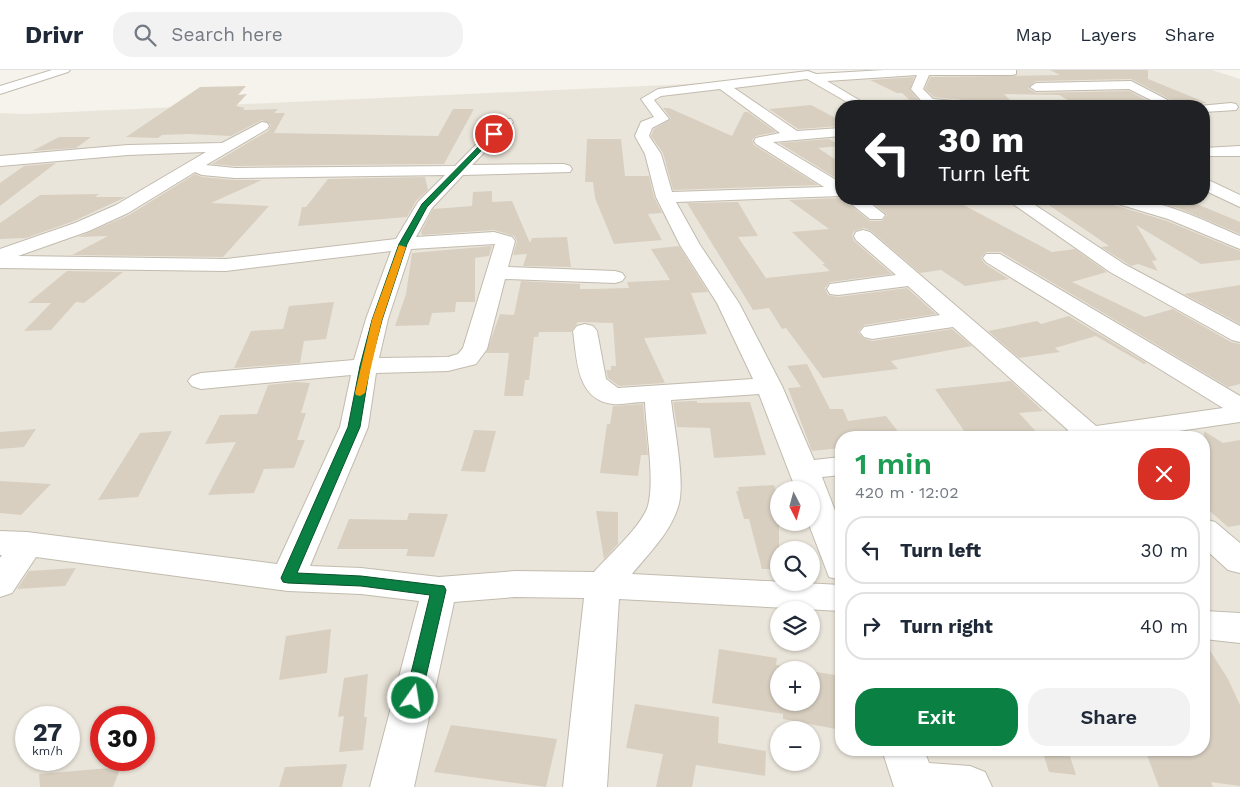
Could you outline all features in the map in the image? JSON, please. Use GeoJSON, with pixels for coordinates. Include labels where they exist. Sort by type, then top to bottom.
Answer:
{"type":"FeatureCollection","features":[{"type":"Feature","properties":{"kind":"street"},"geometry":{"type":"LineString","coordinates":[[0,90],[64,70]]}},
{"type":"Feature","properties":{"kind":"street"},"geometry":{"type":"LineString","coordinates":[[921,71],[923,74],[917,89],[926,100]]}},
{"type":"Feature","properties":{"kind":"street"},"geometry":{"type":"LineString","coordinates":[[835,552],[804,470],[769,386],[728,303],[690,245],[665,197],[653,154],[642,136],[646,124],[662,119],[647,99],[658,93],[806,74],[921,71],[1131,85],[1160,100]]}},
{"type":"Feature","properties":{"kind":"street"},"geometry":{"type":"LineString","coordinates":[[806,74],[852,100]]}},
{"type":"Feature","properties":{"kind":"street"},"geometry":{"type":"LineString","coordinates":[[1021,77],[1057,100]]}},
{"type":"Feature","properties":{"kind":"street"},"geometry":{"type":"LineString","coordinates":[[722,85],[794,136]]}},
{"type":"Feature","properties":{"kind":"street"},"geometry":{"type":"LineString","coordinates":[[1210,108],[1231,107]]}},
{"type":"Feature","properties":{"kind":"street"},"geometry":{"type":"LineString","coordinates":[[288,578],[354,427],[365,366],[377,320],[403,244],[424,206],[506,122]]}},
{"type":"Feature","properties":{"kind":"street"},"geometry":{"type":"LineString","coordinates":[[0,256],[82,227],[122,209],[262,126]]}},
{"type":"Feature","properties":{"kind":"street"},"geometry":{"type":"LineString","coordinates":[[835,133],[769,138],[761,142],[835,186]]}},
{"type":"Feature","properties":{"kind":"street"},"geometry":{"type":"LineString","coordinates":[[0,161],[128,150],[226,147]]}},
{"type":"Feature","properties":{"kind":"street"},"geometry":{"type":"LineString","coordinates":[[1210,152],[1240,151]]}},
{"type":"Feature","properties":{"kind":"street"},"geometry":{"type":"LineString","coordinates":[[197,164],[202,170],[235,173],[457,172],[564,169]]}},
{"type":"Feature","properties":{"kind":"street"},"geometry":{"type":"LineString","coordinates":[[812,172],[835,169]]}},
{"type":"Feature","properties":{"kind":"street"},"geometry":{"type":"LineString","coordinates":[[1210,182],[1231,180]]}},
{"type":"Feature","properties":{"kind":"street"},"geometry":{"type":"LineString","coordinates":[[1210,185],[1240,202]]}},
{"type":"Feature","properties":{"kind":"street"},"geometry":{"type":"LineString","coordinates":[[665,197],[835,190]]}},
{"type":"Feature","properties":{"kind":"street"},"geometry":{"type":"LineString","coordinates":[[862,205],[876,215]]}},
{"type":"Feature","properties":{"kind":"street"},"geometry":{"type":"LineString","coordinates":[[1025,205],[1117,268],[1240,335]]}},
{"type":"Feature","properties":{"kind":"street"},"geometry":{"type":"LineString","coordinates":[[1142,205],[1174,215],[1240,243]]}},
{"type":"Feature","properties":{"kind":"street"},"geometry":{"type":"LineString","coordinates":[[863,236],[959,319],[1079,431]]}},
{"type":"Feature","properties":{"kind":"street"},"geometry":{"type":"LineString","coordinates":[[0,262],[25,264],[226,266],[403,244],[500,238],[505,240],[475,349],[467,359],[448,364],[365,366],[201,381]]}},
{"type":"Feature","properties":{"kind":"street"},"geometry":{"type":"LineString","coordinates":[[993,258],[1240,407]]}},
{"type":"Feature","properties":{"kind":"street"},"geometry":{"type":"LineString","coordinates":[[0,278],[25,264]]}},
{"type":"Feature","properties":{"kind":"street"},"geometry":{"type":"LineString","coordinates":[[496,272],[615,277]]}},
{"type":"Feature","properties":{"kind":"street"},"geometry":{"type":"LineString","coordinates":[[838,289],[914,279]]}},
{"type":"Feature","properties":{"kind":"street"},"geometry":{"type":"LineString","coordinates":[[872,332],[959,319]]}},
{"type":"Feature","properties":{"kind":"street"},"geometry":{"type":"LineString","coordinates":[[585,331],[593,380],[599,388],[613,396],[769,386]]}},
{"type":"Feature","properties":{"kind":"street"},"geometry":{"type":"LineString","coordinates":[[585,787],[603,586],[654,524],[663,506],[665,484],[657,394]]}},
{"type":"Feature","properties":{"kind":"street"},"geometry":{"type":"LineString","coordinates":[[1126,431],[1240,414]]}},
{"type":"Feature","properties":{"kind":"street"},"geometry":{"type":"LineString","coordinates":[[804,470],[835,467]]}},
{"type":"Feature","properties":{"kind":"street"},"geometry":{"type":"LineString","coordinates":[[1210,535],[1240,561]]}},
{"type":"Feature","properties":{"kind":"street"},"geometry":{"type":"LineString","coordinates":[[0,584],[13,543],[288,578],[361,581],[438,590],[515,584],[603,586],[835,598]]}},
{"type":"Feature","properties":{"kind":"street"},"geometry":{"type":"LineString","coordinates":[[392,787],[438,590]]}},
{"type":"Feature","properties":{"kind":"street"},"geometry":{"type":"LineString","coordinates":[[1210,626],[1240,628]]}},
{"type":"Feature","properties":{"kind":"street"},"geometry":{"type":"LineString","coordinates":[[911,773],[970,787]]}},
{"type":"Feature","properties":{"kind":"shaded area"},"geometry":{"type":"Polygon","coordinates":[[[923,70],[1212,70],[1240,79],[1240,787],[0,787],[0,113],[24,114],[667,85],[923,70]]]}},
{"type":"Feature","properties":{"kind":"building"},"geometry":{"type":"Polygon","coordinates":[[[1050,70],[1148,70],[1148,79],[1200,100],[1171,100],[1131,79],[1036,81],[1028,88],[1036,93],[1129,91],[1146,100],[1068,100],[1059,95],[1004,94],[1010,100],[963,100],[934,97],[925,89],[930,77],[1060,75],[1050,70]]]}},
{"type":"Feature","properties":{"kind":"building"},"geometry":{"type":"Polygon","coordinates":[[[914,77],[910,90],[918,100],[910,100],[902,93],[897,93],[870,80],[914,77]]]}},
{"type":"Feature","properties":{"kind":"building"},"geometry":{"type":"Polygon","coordinates":[[[246,86],[238,95],[247,94],[236,106],[245,108],[243,110],[278,109],[274,113],[285,113],[274,133],[438,136],[453,109],[474,109],[444,164],[235,166],[212,164],[268,131],[271,125],[262,120],[231,136],[189,134],[162,135],[158,138],[126,137],[200,87],[246,86]]]}},
{"type":"Feature","properties":{"kind":"building"},"geometry":{"type":"Polygon","coordinates":[[[811,105],[835,118],[835,126],[798,129],[769,109],[811,105]]]}},
{"type":"Feature","properties":{"kind":"building"},"geometry":{"type":"Polygon","coordinates":[[[663,108],[669,108],[732,136],[744,112],[748,112],[776,132],[756,136],[752,140],[754,145],[818,185],[673,190],[663,153],[651,136],[654,129],[671,119],[663,108]]]}},
{"type":"Feature","properties":{"kind":"building"},"geometry":{"type":"Polygon","coordinates":[[[59,137],[91,137],[76,148],[32,151],[59,137]]]}},
{"type":"Feature","properties":{"kind":"building"},"geometry":{"type":"Polygon","coordinates":[[[587,139],[621,139],[625,176],[649,176],[654,197],[662,213],[648,214],[662,240],[614,244],[595,198],[593,182],[585,182],[587,139]]]}},
{"type":"Feature","properties":{"kind":"building"},"geometry":{"type":"Polygon","coordinates":[[[829,139],[835,142],[835,147],[818,148],[835,159],[835,177],[779,143],[829,139]]]}},
{"type":"Feature","properties":{"kind":"building"},"geometry":{"type":"Polygon","coordinates":[[[56,163],[0,206],[0,183],[24,166],[56,163]]]}},
{"type":"Feature","properties":{"kind":"building"},"geometry":{"type":"Polygon","coordinates":[[[195,174],[202,177],[235,180],[262,180],[211,203],[269,206],[223,257],[72,255],[108,236],[78,237],[129,215],[195,174]]]}},
{"type":"Feature","properties":{"kind":"building"},"geometry":{"type":"Polygon","coordinates":[[[425,177],[428,190],[416,201],[407,217],[298,226],[302,207],[306,207],[328,179],[425,177]]]}},
{"type":"Feature","properties":{"kind":"building"},"geometry":{"type":"Polygon","coordinates":[[[492,191],[492,202],[512,201],[530,243],[532,238],[567,237],[571,267],[523,266],[527,254],[513,255],[517,241],[514,236],[494,230],[422,235],[421,232],[433,209],[472,206],[473,192],[492,191]]]}},
{"type":"Feature","properties":{"kind":"building"},"geometry":{"type":"Polygon","coordinates":[[[99,194],[95,197],[126,197],[74,221],[26,238],[0,239],[0,223],[40,195],[99,194]]]}},
{"type":"Feature","properties":{"kind":"building"},"geometry":{"type":"Polygon","coordinates":[[[835,198],[835,205],[850,205],[870,221],[882,221],[887,215],[875,205],[964,205],[1052,252],[1075,249],[1107,272],[1072,282],[1145,317],[1173,309],[1231,342],[1240,344],[1240,384],[1228,387],[1001,252],[986,252],[981,258],[985,264],[1009,279],[965,286],[941,270],[920,273],[871,231],[864,228],[854,231],[852,235],[854,241],[892,274],[830,282],[825,288],[828,295],[838,297],[907,288],[936,314],[864,325],[858,332],[863,338],[872,341],[952,329],[972,346],[891,361],[898,369],[823,378],[786,328],[782,329],[769,308],[753,310],[687,203],[738,202],[758,236],[738,237],[766,278],[830,271],[792,232],[829,229],[789,200],[835,198]]]}},
{"type":"Feature","properties":{"kind":"building"},"geometry":{"type":"Polygon","coordinates":[[[1049,205],[1114,205],[1167,221],[1240,251],[1240,260],[1201,264],[1136,225],[1157,260],[1152,261],[1158,271],[1138,264],[1131,266],[1101,247],[1109,246],[1049,205]]]}},
{"type":"Feature","properties":{"kind":"building"},"geometry":{"type":"Polygon","coordinates":[[[1166,205],[1199,205],[1240,222],[1240,234],[1178,208],[1166,205]]]}},
{"type":"Feature","properties":{"kind":"building"},"geometry":{"type":"Polygon","coordinates":[[[492,246],[489,256],[475,258],[475,302],[456,302],[455,312],[432,313],[429,325],[395,326],[406,294],[412,253],[492,246]]]}},
{"type":"Feature","properties":{"kind":"building"},"geometry":{"type":"Polygon","coordinates":[[[679,246],[708,292],[691,293],[707,334],[644,338],[665,383],[619,386],[608,378],[606,370],[611,370],[611,366],[616,366],[613,323],[578,322],[571,332],[539,332],[538,337],[534,337],[529,380],[525,380],[523,396],[504,396],[509,353],[486,353],[500,314],[514,315],[521,281],[580,284],[580,289],[590,289],[629,288],[627,282],[670,280],[651,249],[679,246]]]}},
{"type":"Feature","properties":{"kind":"building"},"geometry":{"type":"Polygon","coordinates":[[[67,271],[123,272],[84,303],[76,302],[51,330],[24,331],[51,303],[28,303],[67,271]]]}},
{"type":"Feature","properties":{"kind":"building"},"geometry":{"type":"Polygon","coordinates":[[[1240,285],[1240,324],[1184,294],[1240,285]]]}},
{"type":"Feature","properties":{"kind":"building"},"geometry":{"type":"Polygon","coordinates":[[[334,302],[326,339],[304,341],[300,363],[234,368],[251,331],[283,329],[289,306],[334,302]]]}},
{"type":"Feature","properties":{"kind":"building"},"geometry":{"type":"Polygon","coordinates":[[[1069,316],[1147,363],[1144,364],[1096,336],[1055,348],[1060,352],[1019,358],[988,331],[1037,321],[1041,324],[1069,316]]]}},
{"type":"Feature","properties":{"kind":"building"},"geometry":{"type":"Polygon","coordinates":[[[807,364],[830,409],[843,409],[848,421],[886,416],[898,431],[835,431],[835,449],[812,451],[788,388],[801,387],[787,366],[807,364]]]}},
{"type":"Feature","properties":{"kind":"building"},"geometry":{"type":"Polygon","coordinates":[[[1011,381],[1043,411],[1019,413],[1035,431],[964,431],[935,389],[1011,381]]]}},
{"type":"Feature","properties":{"kind":"building"},"geometry":{"type":"Polygon","coordinates":[[[295,382],[310,383],[301,413],[306,413],[297,440],[305,440],[294,468],[264,469],[254,493],[208,495],[236,442],[205,444],[220,415],[257,414],[268,385],[295,382]]]}},
{"type":"Feature","properties":{"kind":"building"},"geometry":{"type":"Polygon","coordinates":[[[697,401],[697,403],[750,402],[766,455],[714,458],[710,428],[677,427],[673,402],[697,401]]]}},
{"type":"Feature","properties":{"kind":"building"},"geometry":{"type":"Polygon","coordinates":[[[643,404],[648,455],[641,455],[638,476],[600,473],[607,424],[610,424],[613,406],[643,404]]]}},
{"type":"Feature","properties":{"kind":"building"},"geometry":{"type":"Polygon","coordinates":[[[36,429],[24,447],[0,449],[0,432],[36,429]]]}},
{"type":"Feature","properties":{"kind":"building"},"geometry":{"type":"Polygon","coordinates":[[[474,430],[496,431],[485,472],[461,471],[474,430]]]}},
{"type":"Feature","properties":{"kind":"building"},"geometry":{"type":"Polygon","coordinates":[[[172,431],[138,497],[98,500],[140,433],[172,431]]]}},
{"type":"Feature","properties":{"kind":"building"},"geometry":{"type":"Polygon","coordinates":[[[1210,435],[1223,443],[1240,440],[1240,525],[1228,527],[1210,511],[1210,435]]]}},
{"type":"Feature","properties":{"kind":"building"},"geometry":{"type":"Polygon","coordinates":[[[0,481],[51,484],[21,515],[0,513],[0,481]]]}},
{"type":"Feature","properties":{"kind":"building"},"geometry":{"type":"Polygon","coordinates":[[[770,485],[770,531],[779,531],[779,541],[770,541],[770,569],[762,569],[749,519],[744,519],[736,491],[739,491],[738,487],[770,485]]]}},
{"type":"Feature","properties":{"kind":"building"},"geometry":{"type":"Polygon","coordinates":[[[596,511],[618,512],[618,544],[604,559],[596,511]]]}},
{"type":"Feature","properties":{"kind":"building"},"geometry":{"type":"Polygon","coordinates":[[[409,513],[448,514],[434,557],[406,556],[408,549],[337,549],[349,519],[407,520],[409,513]]]}},
{"type":"Feature","properties":{"kind":"building"},"geometry":{"type":"Polygon","coordinates":[[[76,568],[65,586],[17,589],[29,571],[76,568]]]}},
{"type":"Feature","properties":{"kind":"building"},"geometry":{"type":"Polygon","coordinates":[[[331,629],[327,673],[279,680],[286,636],[331,629]]]}},
{"type":"Feature","properties":{"kind":"building"},"geometry":{"type":"Polygon","coordinates":[[[719,649],[777,658],[777,661],[770,661],[770,711],[820,711],[820,672],[835,675],[835,729],[820,726],[820,721],[783,719],[783,714],[712,703],[719,649]]]}},
{"type":"Feature","properties":{"kind":"building"},"geometry":{"type":"Polygon","coordinates":[[[1210,650],[1228,679],[1240,705],[1240,786],[1211,782],[1213,787],[1159,787],[1147,756],[1210,756],[1210,650]]]}},
{"type":"Feature","properties":{"kind":"building"},"geometry":{"type":"Polygon","coordinates":[[[368,674],[364,717],[367,717],[363,750],[339,752],[344,716],[338,717],[344,678],[368,674]]]}},
{"type":"Feature","properties":{"kind":"building"},"geometry":{"type":"Polygon","coordinates":[[[635,704],[719,717],[718,743],[766,751],[765,776],[696,765],[692,787],[656,787],[663,754],[626,748],[635,704]]]}},
{"type":"Feature","properties":{"kind":"building"},"geometry":{"type":"Polygon","coordinates":[[[451,725],[557,739],[546,787],[434,772],[451,725]]]}},
{"type":"Feature","properties":{"kind":"building"},"geometry":{"type":"Polygon","coordinates":[[[1044,756],[1070,756],[1076,775],[1049,772],[1044,756]]]}},
{"type":"Feature","properties":{"kind":"building"},"geometry":{"type":"Polygon","coordinates":[[[347,764],[342,787],[279,787],[285,767],[347,764]]]}},
{"type":"Feature","properties":{"kind":"building"},"geometry":{"type":"Polygon","coordinates":[[[80,770],[119,771],[113,787],[40,787],[39,774],[80,770]]]}},
{"type":"Feature","properties":{"kind":"slow traffic"},"geometry":{"type":"LineString","coordinates":[[360,393],[377,320],[394,265],[402,247]]}},
{"type":"Feature","properties":{"kind":"route"},"geometry":{"type":"LineString","coordinates":[[413,698],[438,590],[361,581],[288,578],[354,427],[365,366],[377,320],[394,265],[403,244],[424,206],[494,134]]}}]}
